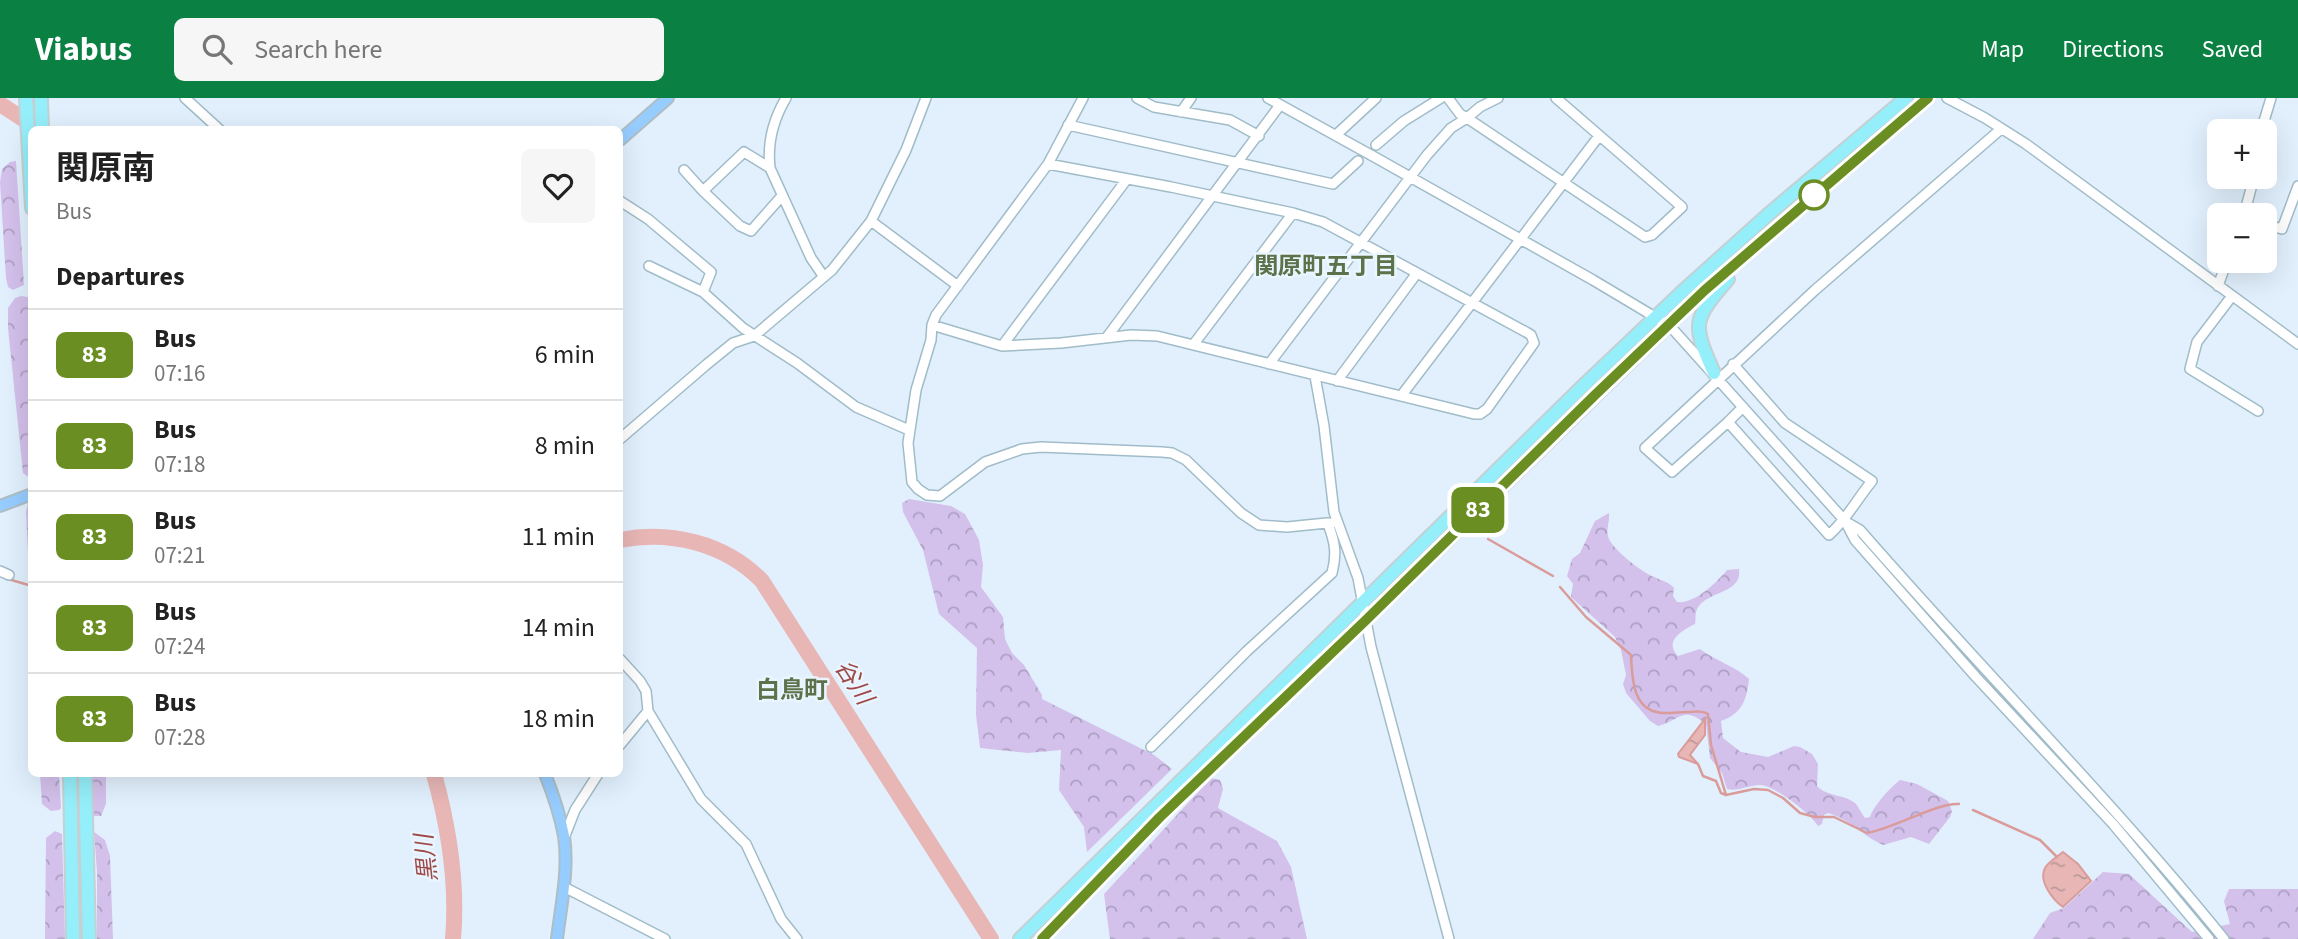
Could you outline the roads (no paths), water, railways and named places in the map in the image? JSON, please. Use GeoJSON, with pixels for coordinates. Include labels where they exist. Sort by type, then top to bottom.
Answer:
{"type":"FeatureCollection","features":[{"type":"Feature","properties":{"kind":"highway"},"geometry":{"type":"LineString","coordinates":[[26,98],[28,145]]}},
{"type":"Feature","properties":{"kind":"highway"},"geometry":{"type":"LineString","coordinates":[[41,98],[42,126]]}},
{"type":"Feature","properties":{"kind":"highway"},"geometry":{"type":"LineString","coordinates":[[1020,939],[1582,387],[1813,175],[1906,98]]}},
{"type":"Feature","properties":{"kind":"highway"},"geometry":{"type":"LineString","coordinates":[[1042,939],[1160,817],[1705,290],[1928,98]]}},
{"type":"Feature","properties":{"kind":"highway"},"geometry":{"type":"LineString","coordinates":[[1716,376],[1698,332],[1699,318],[1707,304],[1755,247]]}},
{"type":"Feature","properties":{"kind":"highway"},"geometry":{"type":"LineString","coordinates":[[70,777],[73,939]]}},
{"type":"Feature","properties":{"kind":"highway"},"geometry":{"type":"LineString","coordinates":[[85,777],[89,939]]}},
{"type":"Feature","properties":{"kind":"main road"},"geometry":{"type":"LineString","coordinates":[[623,137],[668,98]]}},
{"type":"Feature","properties":{"kind":"main road"},"geometry":{"type":"LineString","coordinates":[[0,506],[28,496]]}},
{"type":"Feature","properties":{"kind":"main road"},"geometry":{"type":"LineString","coordinates":[[546,777],[557,804],[564,838],[564,887],[557,939]]}},
{"type":"Feature","properties":{"kind":"street"},"geometry":{"type":"LineString","coordinates":[[185,98],[216,126]]}},
{"type":"Feature","properties":{"kind":"street"},"geometry":{"type":"LineString","coordinates":[[786,98],[776,114],[772,130],[768,153],[770,168],[811,258],[824,277]]}},
{"type":"Feature","properties":{"kind":"street"},"geometry":{"type":"LineString","coordinates":[[623,436],[733,343],[754,336],[824,277],[871,221],[906,150],[926,98]]}},
{"type":"Feature","properties":{"kind":"street"},"geometry":{"type":"LineString","coordinates":[[1083,98],[1048,164],[936,315],[916,390],[909,430],[912,482],[927,495],[940,496],[985,462],[1022,449],[1041,447],[1162,452],[1172,453],[1186,460],[1241,513],[1259,525],[1275,527],[1333,523]]}},
{"type":"Feature","properties":{"kind":"street"},"geometry":{"type":"LineString","coordinates":[[1137,98],[1154,107],[1230,120],[1259,136]]}},
{"type":"Feature","properties":{"kind":"street"},"geometry":{"type":"LineString","coordinates":[[1181,112],[1191,98]]}},
{"type":"Feature","properties":{"kind":"street"},"geometry":{"type":"LineString","coordinates":[[1268,98],[1670,326],[1845,521],[1855,540],[1976,677],[2113,824],[2209,939]]}},
{"type":"Feature","properties":{"kind":"street"},"geometry":{"type":"LineString","coordinates":[[1336,135],[1376,98]]}},
{"type":"Feature","properties":{"kind":"street"},"geometry":{"type":"LineString","coordinates":[[1376,145],[1404,121],[1441,98]]}},
{"type":"Feature","properties":{"kind":"street"},"geometry":{"type":"LineString","coordinates":[[1448,98],[1460,114],[1561,182],[1645,237],[1652,235],[1682,207],[1556,98]]}},
{"type":"Feature","properties":{"kind":"street"},"geometry":{"type":"LineString","coordinates":[[1269,364],[1439,140],[1480,107],[1498,98]]}},
{"type":"Feature","properties":{"kind":"street"},"geometry":{"type":"LineString","coordinates":[[1947,98],[2001,129],[2137,224],[2298,344]]}},
{"type":"Feature","properties":{"kind":"street"},"geometry":{"type":"LineString","coordinates":[[2265,119],[2271,98]]}},
{"type":"Feature","properties":{"kind":"street"},"geometry":{"type":"LineString","coordinates":[[1107,337],[1280,105]]}},
{"type":"Feature","properties":{"kind":"street"},"geometry":{"type":"LineString","coordinates":[[1068,125],[1333,184],[1359,161]]}},
{"type":"Feature","properties":{"kind":"street"},"geometry":{"type":"LineString","coordinates":[[1743,407],[1671,472],[1645,448],[1716,376],[2001,129]]}},
{"type":"Feature","properties":{"kind":"street"},"geometry":{"type":"LineString","coordinates":[[1401,396],[1561,182],[1599,136]]}},
{"type":"Feature","properties":{"kind":"street"},"geometry":{"type":"LineString","coordinates":[[703,191],[744,152],[770,168]]}},
{"type":"Feature","properties":{"kind":"street"},"geometry":{"type":"LineString","coordinates":[[932,325],[1002,346],[1107,337],[1157,336],[1474,414],[1488,409],[1534,342],[1526,331],[1323,222],[1293,213],[1048,164]]}},
{"type":"Feature","properties":{"kind":"street"},"geometry":{"type":"LineString","coordinates":[[684,170],[740,226],[751,230],[781,197]]}},
{"type":"Feature","properties":{"kind":"street"},"geometry":{"type":"LineString","coordinates":[[1002,346],[1127,179]]}},
{"type":"Feature","properties":{"kind":"street"},"geometry":{"type":"LineString","coordinates":[[2277,228],[2282,229],[2298,186]]}},
{"type":"Feature","properties":{"kind":"street"},"geometry":{"type":"LineString","coordinates":[[623,203],[648,219],[710,272],[702,292]]}},
{"type":"Feature","properties":{"kind":"street"},"geometry":{"type":"LineString","coordinates":[[1193,345],[1293,213]]}},
{"type":"Feature","properties":{"kind":"street"},"geometry":{"type":"LineString","coordinates":[[871,221],[958,286]]}},
{"type":"Feature","properties":{"kind":"street"},"geometry":{"type":"LineString","coordinates":[[649,266],[702,292],[754,336],[797,363],[856,407],[909,430]]}},
{"type":"Feature","properties":{"kind":"street"},"geometry":{"type":"LineString","coordinates":[[1337,380],[1417,273]]}},
{"type":"Feature","properties":{"kind":"street"},"geometry":{"type":"LineString","coordinates":[[2218,286],[2223,273]]}},
{"type":"Feature","properties":{"kind":"street"},"geometry":{"type":"LineString","coordinates":[[2232,296],[2197,342],[2190,369],[2258,411]]}},
{"type":"Feature","properties":{"kind":"street"},"geometry":{"type":"LineString","coordinates":[[1728,422],[1829,535],[1845,521],[1872,481],[1784,423],[1733,364]]}},
{"type":"Feature","properties":{"kind":"street"},"geometry":{"type":"LineString","coordinates":[[1150,747],[1332,573],[1336,557],[1335,540],[1315,376]]}},
{"type":"Feature","properties":{"kind":"street"},"geometry":{"type":"LineString","coordinates":[[1845,521],[1860,530],[1946,628],[2132,829],[2224,939]]}},
{"type":"Feature","properties":{"kind":"street"},"geometry":{"type":"LineString","coordinates":[[1333,523],[1358,578],[1365,621],[1448,939]]}},
{"type":"Feature","properties":{"kind":"street"},"geometry":{"type":"LineString","coordinates":[[623,662],[646,691],[648,711],[701,799],[746,844],[781,919],[797,939]]}},
{"type":"Feature","properties":{"kind":"street"},"geometry":{"type":"LineString","coordinates":[[623,741],[648,711]]}},
{"type":"Feature","properties":{"kind":"street"},"geometry":{"type":"LineString","coordinates":[[564,838],[575,810],[596,777]]}},
{"type":"Feature","properties":{"kind":"street"},"geometry":{"type":"LineString","coordinates":[[564,887],[665,939]]}},
{"type":"Feature","properties":{"kind":"water"},"geometry":{"type":"Polygon","coordinates":[[[1705,719],[1705,735],[1690,755],[1698,764],[1679,757],[1678,754],[1705,719]]]}},
{"type":"Feature","properties":{"kind":"water"},"geometry":{"type":"Polygon","coordinates":[[[2063,852],[2078,864],[2091,881],[2063,907],[2048,890],[2043,873],[2048,864],[2063,852]]]}},
{"type":"Feature","properties":{"kind":"waterway","name":"黒川"},"geometry":{"type":"LineString","coordinates":[[0,104],[34,126]]}},
{"type":"Feature","properties":{"kind":"waterway","name":"谷川"},"geometry":{"type":"LineString","coordinates":[[623,540],[658,537],[696,542],[731,557],[762,581],[991,939]]}},
{"type":"Feature","properties":{"kind":"waterway"},"geometry":{"type":"LineString","coordinates":[[1488,539],[1553,576]]}},
{"type":"Feature","properties":{"kind":"waterway"},"geometry":{"type":"LineString","coordinates":[[8,579],[28,585]]}},
{"type":"Feature","properties":{"kind":"waterway"},"geometry":{"type":"LineString","coordinates":[[1560,587],[1586,617],[1631,655],[1636,693],[1646,707],[1654,712],[1708,714],[1711,745],[1726,795],[1754,789],[1768,790],[1783,798],[1800,813],[1815,817],[1834,817],[1867,833],[1939,807],[1959,804]]}},
{"type":"Feature","properties":{"kind":"waterway"},"geometry":{"type":"LineString","coordinates":[[1698,764],[1703,776],[1716,781],[1721,793],[1726,795]]}},
{"type":"Feature","properties":{"kind":"waterway","name":"黒川"},"geometry":{"type":"LineString","coordinates":[[435,777],[451,855],[453,939]]}},
{"type":"Feature","properties":{"kind":"waterway"},"geometry":{"type":"LineString","coordinates":[[1973,810],[2040,840],[2057,857]]}},
{"type":"Feature","properties":{"kind":"district","name":"関原町五丁目"},"geometry":{"type":"Point","coordinates":[1326,266]}},
{"type":"Feature","properties":{"kind":"district","name":"白鳥町"},"geometry":{"type":"Point","coordinates":[792,690]}}]}
